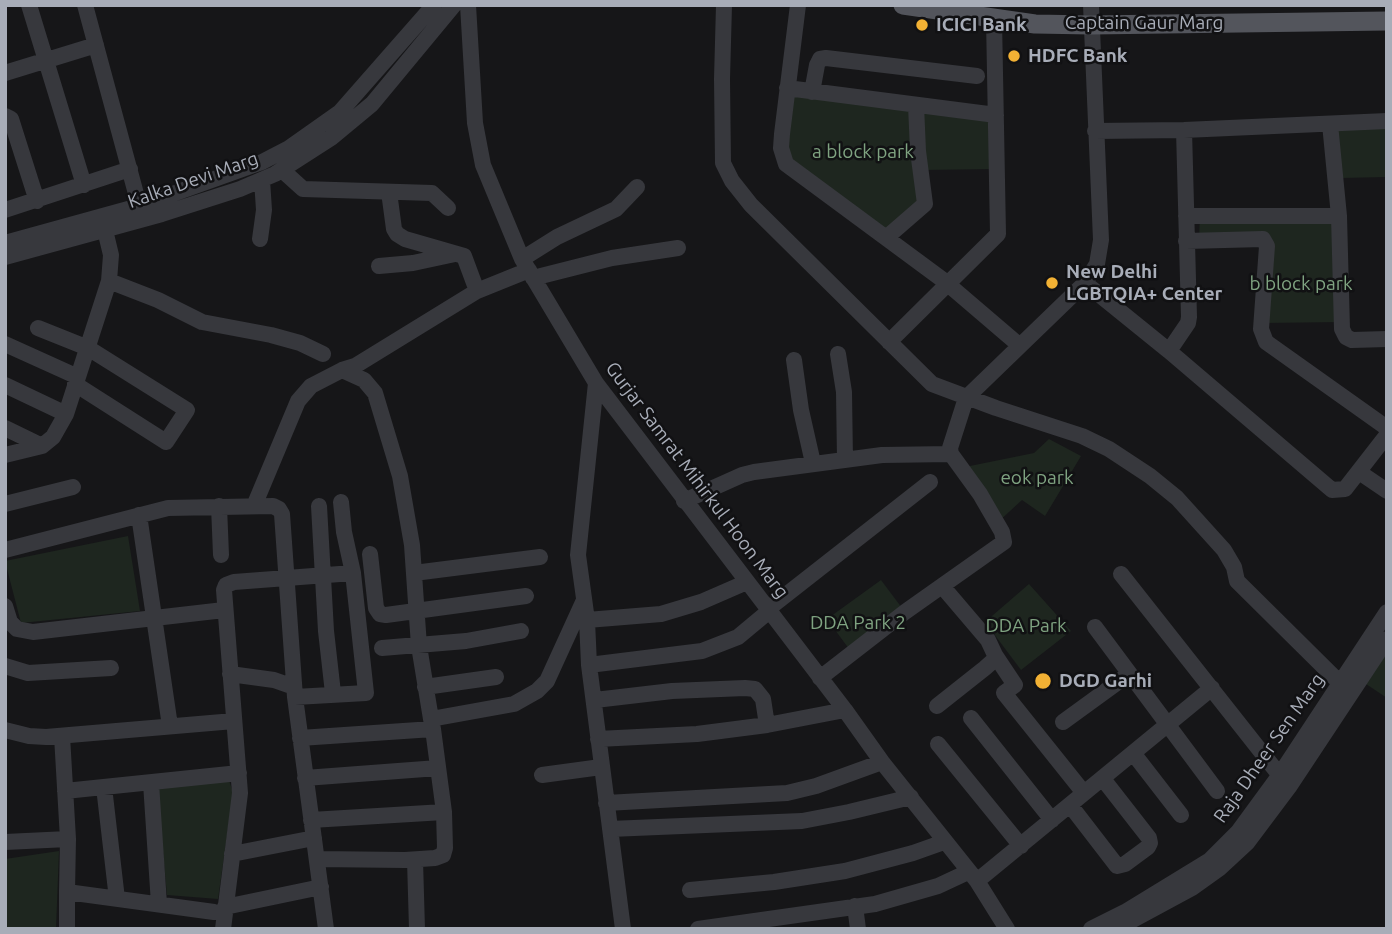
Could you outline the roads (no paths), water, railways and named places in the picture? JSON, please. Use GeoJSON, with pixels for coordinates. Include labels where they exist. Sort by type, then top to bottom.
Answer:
{"type":"FeatureCollection","features":[{"type":"Feature","properties":{"kind":"main road","name":"Captain Gaur Marg"},"geometry":{"type":"LineString","coordinates":[[903,5],[1035,24],[1091,15],[1387,20]]}},
{"type":"Feature","properties":{"kind":"street"},"geometry":{"type":"LineString","coordinates":[[29,5],[84,185]]}},
{"type":"Feature","properties":{"kind":"street"},"geometry":{"type":"LineString","coordinates":[[85,5],[141,213]]}},
{"type":"Feature","properties":{"kind":"street","name":"Kalka Devi Marg"},"geometry":{"type":"LineString","coordinates":[[5,257],[105,230],[262,162],[299,141],[358,94],[434,5]]}},
{"type":"Feature","properties":{"kind":"street","name":"Kalka Devi Marg"},"geometry":{"type":"LineString","coordinates":[[5,243],[141,213],[262,180],[282,170],[331,138],[372,104],[454,5]]}},
{"type":"Feature","properties":{"kind":"street","name":"Gurjar Samrat Mihirkul Hoon Marg"},"geometry":{"type":"LineString","coordinates":[[467,5],[475,123],[483,165],[528,269],[596,383],[882,762],[973,876],[1007,929]]}},
{"type":"Feature","properties":{"kind":"street"},"geometry":{"type":"LineString","coordinates":[[724,5],[723,163],[732,181],[751,205],[932,384],[1082,436],[1109,449],[1150,476],[1177,498],[1224,550],[1234,566],[1237,581],[1340,683]]}},
{"type":"Feature","properties":{"kind":"street"},"geometry":{"type":"LineString","coordinates":[[798,5],[781,148],[786,164],[948,284],[1019,345]]}},
{"type":"Feature","properties":{"kind":"street"},"geometry":{"type":"LineString","coordinates":[[820,678],[1004,542],[1002,532],[980,494],[951,454],[950,448],[967,398],[1085,283],[1092,275],[1100,252],[1091,15]]}},
{"type":"Feature","properties":{"kind":"street"},"geometry":{"type":"LineString","coordinates":[[889,341],[998,234],[993,19]]}},
{"type":"Feature","properties":{"kind":"street"},"geometry":{"type":"LineString","coordinates":[[5,73],[96,45]]}},
{"type":"Feature","properties":{"kind":"street"},"geometry":{"type":"LineString","coordinates":[[812,92],[817,65],[820,59],[826,58],[977,76]]}},
{"type":"Feature","properties":{"kind":"street"},"geometry":{"type":"LineString","coordinates":[[787,88],[996,115]]}},
{"type":"Feature","properties":{"kind":"street"},"geometry":{"type":"LineString","coordinates":[[887,237],[925,204],[918,151],[916,105]]}},
{"type":"Feature","properties":{"kind":"street"},"geometry":{"type":"LineString","coordinates":[[5,116],[10,119],[37,201]]}},
{"type":"Feature","properties":{"kind":"street"},"geometry":{"type":"LineString","coordinates":[[1095,131],[1387,121]]}},
{"type":"Feature","properties":{"kind":"street"},"geometry":{"type":"LineString","coordinates":[[1330,124],[1339,216],[1342,329],[1346,337],[1352,340],[1387,339]]}},
{"type":"Feature","properties":{"kind":"street"},"geometry":{"type":"LineString","coordinates":[[1169,351],[1188,323],[1189,317],[1184,130]]}},
{"type":"Feature","properties":{"kind":"street"},"geometry":{"type":"LineString","coordinates":[[5,211],[130,169]]}},
{"type":"Feature","properties":{"kind":"street"},"geometry":{"type":"LineString","coordinates":[[282,170],[303,189],[432,193],[447,208]]}},
{"type":"Feature","properties":{"kind":"street"},"geometry":{"type":"LineString","coordinates":[[260,239],[264,210],[262,180]]}},
{"type":"Feature","properties":{"kind":"street"},"geometry":{"type":"LineString","coordinates":[[528,269],[557,236],[616,209],[637,187]]}},
{"type":"Feature","properties":{"kind":"street"},"geometry":{"type":"LineString","coordinates":[[389,192],[397,234],[405,239],[464,257],[477,290]]}},
{"type":"Feature","properties":{"kind":"street"},"geometry":{"type":"LineString","coordinates":[[1186,216],[1339,216]]}},
{"type":"Feature","properties":{"kind":"street"},"geometry":{"type":"LineString","coordinates":[[5,456],[42,446],[53,437],[66,414],[109,281],[111,255],[105,230]]}},
{"type":"Feature","properties":{"kind":"street"},"geometry":{"type":"LineString","coordinates":[[1186,241],[1263,239],[1267,246],[1261,329],[1266,342],[1387,428]]}},
{"type":"Feature","properties":{"kind":"street"},"geometry":{"type":"LineString","coordinates":[[254,506],[298,401],[311,386],[355,366],[477,290],[528,269],[678,248]]}},
{"type":"Feature","properties":{"kind":"street"},"geometry":{"type":"LineString","coordinates":[[379,266],[457,253]]}},
{"type":"Feature","properties":{"kind":"street"},"geometry":{"type":"LineString","coordinates":[[109,281],[158,300],[202,322],[290,340],[323,354]]}},
{"type":"Feature","properties":{"kind":"street"},"geometry":{"type":"LineString","coordinates":[[1085,283],[1328,487],[1339,491],[1345,489],[1387,435]]}},
{"type":"Feature","properties":{"kind":"street"},"geometry":{"type":"LineString","coordinates":[[5,344],[76,380],[166,442],[187,410],[88,348],[38,328]]}},
{"type":"Feature","properties":{"kind":"street"},"geometry":{"type":"LineString","coordinates":[[838,354],[844,392],[845,460]]}},
{"type":"Feature","properties":{"kind":"street"},"geometry":{"type":"LineString","coordinates":[[794,360],[801,410],[813,463]]}},
{"type":"Feature","properties":{"kind":"street"},"geometry":{"type":"LineString","coordinates":[[317,859],[415,860],[443,855],[445,848],[444,812],[419,646],[414,573],[400,476],[375,393],[364,380],[342,370]]}},
{"type":"Feature","properties":{"kind":"street"},"geometry":{"type":"LineString","coordinates":[[596,383],[578,555],[601,767],[623,929]]}},
{"type":"Feature","properties":{"kind":"street"},"geometry":{"type":"LineString","coordinates":[[5,385],[66,414]]}},
{"type":"Feature","properties":{"kind":"street"},"geometry":{"type":"LineString","coordinates":[[5,428],[42,446]]}},
{"type":"Feature","properties":{"kind":"street"},"geometry":{"type":"LineString","coordinates":[[684,501],[742,475],[813,463],[882,456],[951,454]]}},
{"type":"Feature","properties":{"kind":"street"},"geometry":{"type":"LineString","coordinates":[[1359,472],[1387,491]]}},
{"type":"Feature","properties":{"kind":"street"},"geometry":{"type":"LineString","coordinates":[[589,664],[702,651],[738,637],[768,612],[768,609],[930,482]]}},
{"type":"Feature","properties":{"kind":"street"},"geometry":{"type":"LineString","coordinates":[[5,504],[73,487]]}},
{"type":"Feature","properties":{"kind":"street"},"geometry":{"type":"LineString","coordinates":[[230,674],[274,680],[294,692],[366,693],[353,573],[341,502]]}},
{"type":"Feature","properties":{"kind":"street"},"geometry":{"type":"LineString","coordinates":[[219,506],[221,555]]}},
{"type":"Feature","properties":{"kind":"street"},"geometry":{"type":"LineString","coordinates":[[5,550],[168,508],[273,506],[279,509],[282,514],[294,692],[326,929]]}},
{"type":"Feature","properties":{"kind":"street"},"geometry":{"type":"LineString","coordinates":[[318,506],[333,693]]}},
{"type":"Feature","properties":{"kind":"street"},"geometry":{"type":"LineString","coordinates":[[138,515],[170,726]]}},
{"type":"Feature","properties":{"kind":"street"},"geometry":{"type":"LineString","coordinates":[[370,554],[376,608],[380,614],[526,596]]}},
{"type":"Feature","properties":{"kind":"street"},"geometry":{"type":"LineString","coordinates":[[414,573],[540,557]]}},
{"type":"Feature","properties":{"kind":"street"},"geometry":{"type":"LineString","coordinates":[[223,929],[219,909],[232,854],[240,793],[224,590],[226,585],[234,582],[353,573]]}},
{"type":"Feature","properties":{"kind":"street"},"geometry":{"type":"LineString","coordinates":[[1121,574],[1284,781]]}},
{"type":"Feature","properties":{"kind":"street"},"geometry":{"type":"LineString","coordinates":[[587,620],[661,614],[701,602],[747,582]]}},
{"type":"Feature","properties":{"kind":"street"},"geometry":{"type":"LineString","coordinates":[[942,586],[988,640],[1015,685],[1003,693],[1084,793]]}},
{"type":"Feature","properties":{"kind":"street"},"geometry":{"type":"LineString","coordinates":[[300,738],[432,724],[513,704],[537,691],[547,681],[584,600]]}},
{"type":"Feature","properties":{"kind":"street"},"geometry":{"type":"LineString","coordinates":[[5,606],[10,622],[17,629],[33,632],[224,610]]}},
{"type":"Feature","properties":{"kind":"street","name":"Raja Dheer Sen Marg"},"geometry":{"type":"LineString","coordinates":[[1116,929],[1192,888],[1220,868],[1247,843],[1340,683],[1387,612]]}},
{"type":"Feature","properties":{"kind":"street"},"geometry":{"type":"LineString","coordinates":[[1095,627],[1217,791]]}},
{"type":"Feature","properties":{"kind":"street"},"geometry":{"type":"LineString","coordinates":[[382,648],[466,641],[521,631]]}},
{"type":"Feature","properties":{"kind":"street","name":"Raja Dheer Sen Marg"},"geometry":{"type":"LineString","coordinates":[[1091,929],[1125,912],[1210,860],[1284,781],[1387,639]]}},
{"type":"Feature","properties":{"kind":"street"},"geometry":{"type":"LineString","coordinates":[[937,706],[985,668],[995,655]]}},
{"type":"Feature","properties":{"kind":"street"},"geometry":{"type":"LineString","coordinates":[[5,666],[28,673],[111,668]]}},
{"type":"Feature","properties":{"kind":"street"},"geometry":{"type":"LineString","coordinates":[[1063,722],[1129,674]]}},
{"type":"Feature","properties":{"kind":"street"},"geometry":{"type":"LineString","coordinates":[[425,687],[496,677]]}},
{"type":"Feature","properties":{"kind":"street"},"geometry":{"type":"LineString","coordinates":[[595,700],[672,691],[746,688],[755,690],[764,699],[767,725]]}},
{"type":"Feature","properties":{"kind":"street"},"geometry":{"type":"LineString","coordinates":[[698,929],[855,906],[928,890],[973,876],[1021,846],[1212,688]]}},
{"type":"Feature","properties":{"kind":"street"},"geometry":{"type":"LineString","coordinates":[[598,740],[697,734],[767,725],[845,710]]}},
{"type":"Feature","properties":{"kind":"street"},"geometry":{"type":"LineString","coordinates":[[971,718],[1052,820]]}},
{"type":"Feature","properties":{"kind":"street"},"geometry":{"type":"LineString","coordinates":[[5,730],[29,736],[62,736],[234,721]]}},
{"type":"Feature","properties":{"kind":"street"},"geometry":{"type":"LineString","coordinates":[[62,736],[68,839],[67,929]]}},
{"type":"Feature","properties":{"kind":"street"},"geometry":{"type":"LineString","coordinates":[[938,744],[1021,846]]}},
{"type":"Feature","properties":{"kind":"street"},"geometry":{"type":"LineString","coordinates":[[1133,753],[1181,815]]}},
{"type":"Feature","properties":{"kind":"street"},"geometry":{"type":"LineString","coordinates":[[606,803],[787,793],[816,786],[882,762]]}},
{"type":"Feature","properties":{"kind":"street"},"geometry":{"type":"LineString","coordinates":[[542,775],[601,767]]}},
{"type":"Feature","properties":{"kind":"street"},"geometry":{"type":"LineString","coordinates":[[305,778],[438,768]]}},
{"type":"Feature","properties":{"kind":"street"},"geometry":{"type":"LineString","coordinates":[[65,791],[239,773]]}},
{"type":"Feature","properties":{"kind":"street"},"geometry":{"type":"LineString","coordinates":[[1070,805],[1117,866],[1125,864],[1148,847],[1149,838],[1102,779]]}},
{"type":"Feature","properties":{"kind":"street"},"geometry":{"type":"LineString","coordinates":[[151,783],[159,904]]}},
{"type":"Feature","properties":{"kind":"street"},"geometry":{"type":"LineString","coordinates":[[104,787],[117,899]]}},
{"type":"Feature","properties":{"kind":"street"},"geometry":{"type":"LineString","coordinates":[[610,829],[802,821],[911,797]]}},
{"type":"Feature","properties":{"kind":"street"},"geometry":{"type":"LineString","coordinates":[[312,820],[444,812]]}},
{"type":"Feature","properties":{"kind":"street"},"geometry":{"type":"LineString","coordinates":[[232,854],[314,838]]}},
{"type":"Feature","properties":{"kind":"street"},"geometry":{"type":"LineString","coordinates":[[5,842],[68,839]]}},
{"type":"Feature","properties":{"kind":"street"},"geometry":{"type":"LineString","coordinates":[[690,890],[774,882],[845,871],[944,842]]}},
{"type":"Feature","properties":{"kind":"street"},"geometry":{"type":"LineString","coordinates":[[415,860],[417,929]]}},
{"type":"Feature","properties":{"kind":"street"},"geometry":{"type":"LineString","coordinates":[[67,892],[219,909],[321,887]]}},
{"type":"Feature","properties":{"kind":"street"},"geometry":{"type":"LineString","coordinates":[[855,906],[858,929]]}},
{"type":"Feature","properties":{"kind":"place","name":"ICICI Bank"},"geometry":{"type":"Point","coordinates":[922,25]}},
{"type":"Feature","properties":{"kind":"place","name":"HDFC Bank"},"geometry":{"type":"Point","coordinates":[1014,56]}},
{"type":"Feature","properties":{"kind":"place","name":"New Delhi LGBTQIA+ Center"},"geometry":{"type":"Point","coordinates":[1052,283]}},
{"type":"Feature","properties":{"kind":"place","name":"DGD Garhi"},"geometry":{"type":"Point","coordinates":[1043,681]}},
{"type":"Feature","properties":{"kind":"park label","name":"a block park"},"geometry":{"type":"Point","coordinates":[863,152]}},
{"type":"Feature","properties":{"kind":"park label","name":"b block park"},"geometry":{"type":"Point","coordinates":[1301,284]}},
{"type":"Feature","properties":{"kind":"park label","name":"eok park"},"geometry":{"type":"Point","coordinates":[1037,478]}},
{"type":"Feature","properties":{"kind":"park label","name":"DDA Park 2"},"geometry":{"type":"Point","coordinates":[858,623]}},
{"type":"Feature","properties":{"kind":"park label","name":"DDA Park"},"geometry":{"type":"Point","coordinates":[1026,626]}}]}
